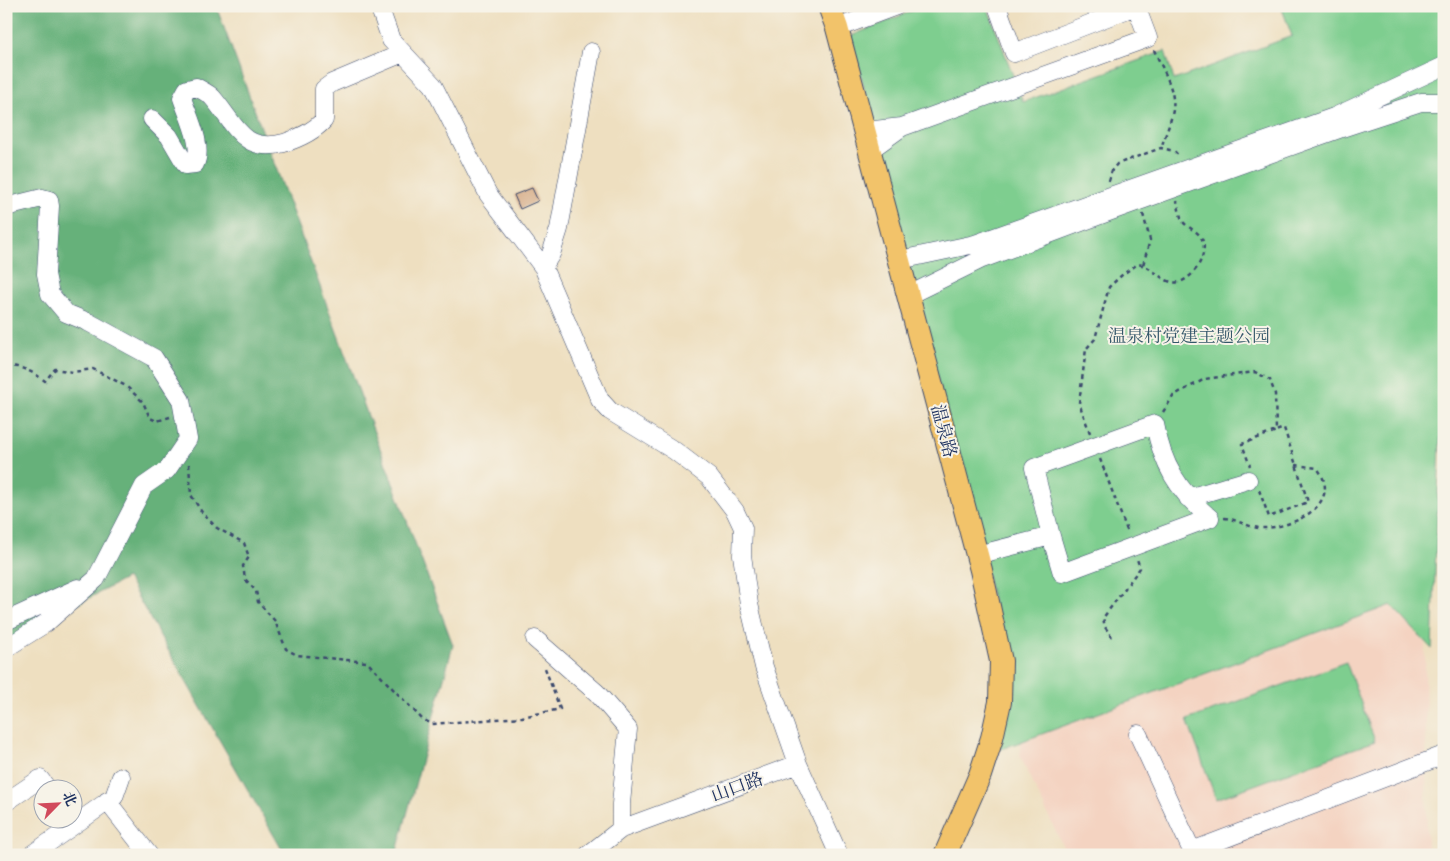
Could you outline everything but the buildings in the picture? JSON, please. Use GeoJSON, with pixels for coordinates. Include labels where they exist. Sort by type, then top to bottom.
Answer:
{"type":"FeatureCollection","features":[{"type":"Feature","properties":{"kind":"main road","name":"温泉路"},"geometry":{"type":"LineString","coordinates":[[829,6],[837,28],[909,294],[977,555],[1001,660],[1000,702],[992,738],[980,775],[945,855]]}},
{"type":"Feature","properties":{"kind":"street"},"geometry":{"type":"LineString","coordinates":[[378,6],[387,32],[403,54],[433,85],[488,194],[543,267],[600,400],[610,411],[675,451],[709,477],[735,511],[743,528],[742,555],[749,604],[764,667],[798,764],[839,855]]}},
{"type":"Feature","properties":{"kind":"street"},"geometry":{"type":"LineString","coordinates":[[837,28],[896,6]]}},
{"type":"Feature","properties":{"kind":"street"},"geometry":{"type":"LineString","coordinates":[[867,140],[1148,38],[1136,6],[1014,53],[997,6]]}},
{"type":"Feature","properties":{"kind":"street"},"geometry":{"type":"LineString","coordinates":[[543,267],[551,254],[559,229],[592,52]]}},
{"type":"Feature","properties":{"kind":"street"},"geometry":{"type":"LineString","coordinates":[[152,119],[169,136],[186,166],[195,164],[198,159],[196,141],[182,98],[187,89],[196,87],[211,96],[234,126],[253,144],[273,146],[294,140],[315,129],[324,120],[324,89],[332,83],[403,54]]}},
{"type":"Feature","properties":{"kind":"street"},"geometry":{"type":"LineString","coordinates":[[1337,123],[1444,66]]}},
{"type":"Feature","properties":{"kind":"street"},"geometry":{"type":"LineString","coordinates":[[900,260],[975,244],[1109,204],[1337,123],[1421,102],[1444,102]]}},
{"type":"Feature","properties":{"kind":"street"},"geometry":{"type":"LineString","coordinates":[[909,294],[982,259],[1109,204],[1138,202],[1173,189],[1192,174]]}},
{"type":"Feature","properties":{"kind":"street"},"geometry":{"type":"LineString","coordinates":[[6,207],[42,198],[49,200],[46,274],[50,294],[66,313],[88,322],[154,358],[181,400],[188,439],[167,470],[144,486],[96,579],[46,623],[6,648]]}},
{"type":"Feature","properties":{"kind":"street"},"geometry":{"type":"LineString","coordinates":[[1155,424],[1164,461],[1188,498],[1210,518],[1062,573],[1034,468],[1155,424]]}},
{"type":"Feature","properties":{"kind":"street"},"geometry":{"type":"LineString","coordinates":[[1188,498],[1253,480]]}},
{"type":"Feature","properties":{"kind":"street"},"geometry":{"type":"LineString","coordinates":[[977,555],[1051,536]]}},
{"type":"Feature","properties":{"kind":"street"},"geometry":{"type":"LineString","coordinates":[[6,621],[96,579]]}},
{"type":"Feature","properties":{"kind":"street"},"geometry":{"type":"LineString","coordinates":[[535,639],[597,693],[628,729],[621,804],[621,829]]}},
{"type":"Feature","properties":{"kind":"street"},"geometry":{"type":"LineString","coordinates":[[1138,734],[1193,853],[1444,755]]}},
{"type":"Feature","properties":{"kind":"street","name":"山口路"},"geometry":{"type":"LineString","coordinates":[[588,855],[621,829],[798,764]]}},
{"type":"Feature","properties":{"kind":"street"},"geometry":{"type":"LineString","coordinates":[[82,815],[114,797],[121,777]]}},
{"type":"Feature","properties":{"kind":"street"},"geometry":{"type":"LineString","coordinates":[[6,802],[32,784]]}},
{"type":"Feature","properties":{"kind":"street"},"geometry":{"type":"LineString","coordinates":[[107,801],[149,855]]}},
{"type":"Feature","properties":{"kind":"street"},"geometry":{"type":"LineString","coordinates":[[31,855],[63,828]]}},
{"type":"Feature","properties":{"kind":"path"},"geometry":{"type":"LineString","coordinates":[[1148,38],[1166,76],[1173,97],[1173,110],[1161,148]]}},
{"type":"Feature","properties":{"kind":"path"},"geometry":{"type":"LineString","coordinates":[[1109,204],[1112,170],[1116,164],[1161,148],[1174,151],[1192,174]]}},
{"type":"Feature","properties":{"kind":"path"},"geometry":{"type":"LineString","coordinates":[[1112,638],[1104,627],[1103,618],[1140,568],[1094,446],[1080,403],[1086,349],[1095,339],[1109,288],[1122,274],[1138,264],[1172,282],[1183,281],[1192,275],[1204,249],[1202,239],[1183,222],[1173,189]]}},
{"type":"Feature","properties":{"kind":"path"},"geometry":{"type":"LineString","coordinates":[[1138,202],[1150,240],[1143,265]]}},
{"type":"Feature","properties":{"kind":"path"},"geometry":{"type":"LineString","coordinates":[[6,365],[22,367],[35,373],[45,381],[55,369],[72,372],[94,369],[126,386],[144,402],[150,418],[157,421],[183,413]]}},
{"type":"Feature","properties":{"kind":"path"},"geometry":{"type":"LineString","coordinates":[[1155,424],[1174,395],[1205,379],[1255,372],[1270,380],[1275,394],[1276,431]]}},
{"type":"Feature","properties":{"kind":"path"},"geometry":{"type":"LineString","coordinates":[[1284,428],[1296,465],[1308,502],[1269,517],[1253,480],[1242,444],[1284,428]]}},
{"type":"Feature","properties":{"kind":"path"},"geometry":{"type":"LineString","coordinates":[[188,439],[191,495],[217,528],[244,543],[249,557],[243,566],[245,579],[256,591],[258,602],[275,621],[286,649],[297,654],[367,662],[422,719],[432,724],[522,717],[560,709],[544,666]]}},
{"type":"Feature","properties":{"kind":"path"},"geometry":{"type":"LineString","coordinates":[[1210,518],[1232,518],[1258,529],[1287,524],[1314,510],[1323,501],[1326,490],[1325,479],[1317,468],[1296,465]]}},
{"type":"Feature","properties":{"kind":"shaded area"},"geometry":{"type":"Polygon","coordinates":[[[1391,605],[1425,643],[1427,855],[1067,855],[1020,756],[1022,740],[1391,605]]]}},
{"type":"Feature","properties":{"kind":"green space"},"geometry":{"type":"Polygon","coordinates":[[[6,6],[216,6],[453,645],[396,855],[285,855],[127,578],[6,642],[6,6]]]}},
{"type":"Feature","properties":{"kind":"green space","name":"温泉村党建主题公园"},"geometry":{"type":"Polygon","coordinates":[[[924,6],[987,6],[1023,102],[1165,51],[1174,80],[1292,36],[1281,6],[1444,6],[1444,340],[1432,649],[1391,605],[993,752],[1009,664],[851,36],[924,6]]]}},
{"type":"Feature","properties":{"kind":"green space"},"geometry":{"type":"Polygon","coordinates":[[[1346,662],[1375,741],[1216,799],[1187,720],[1346,662]]]}}]}
